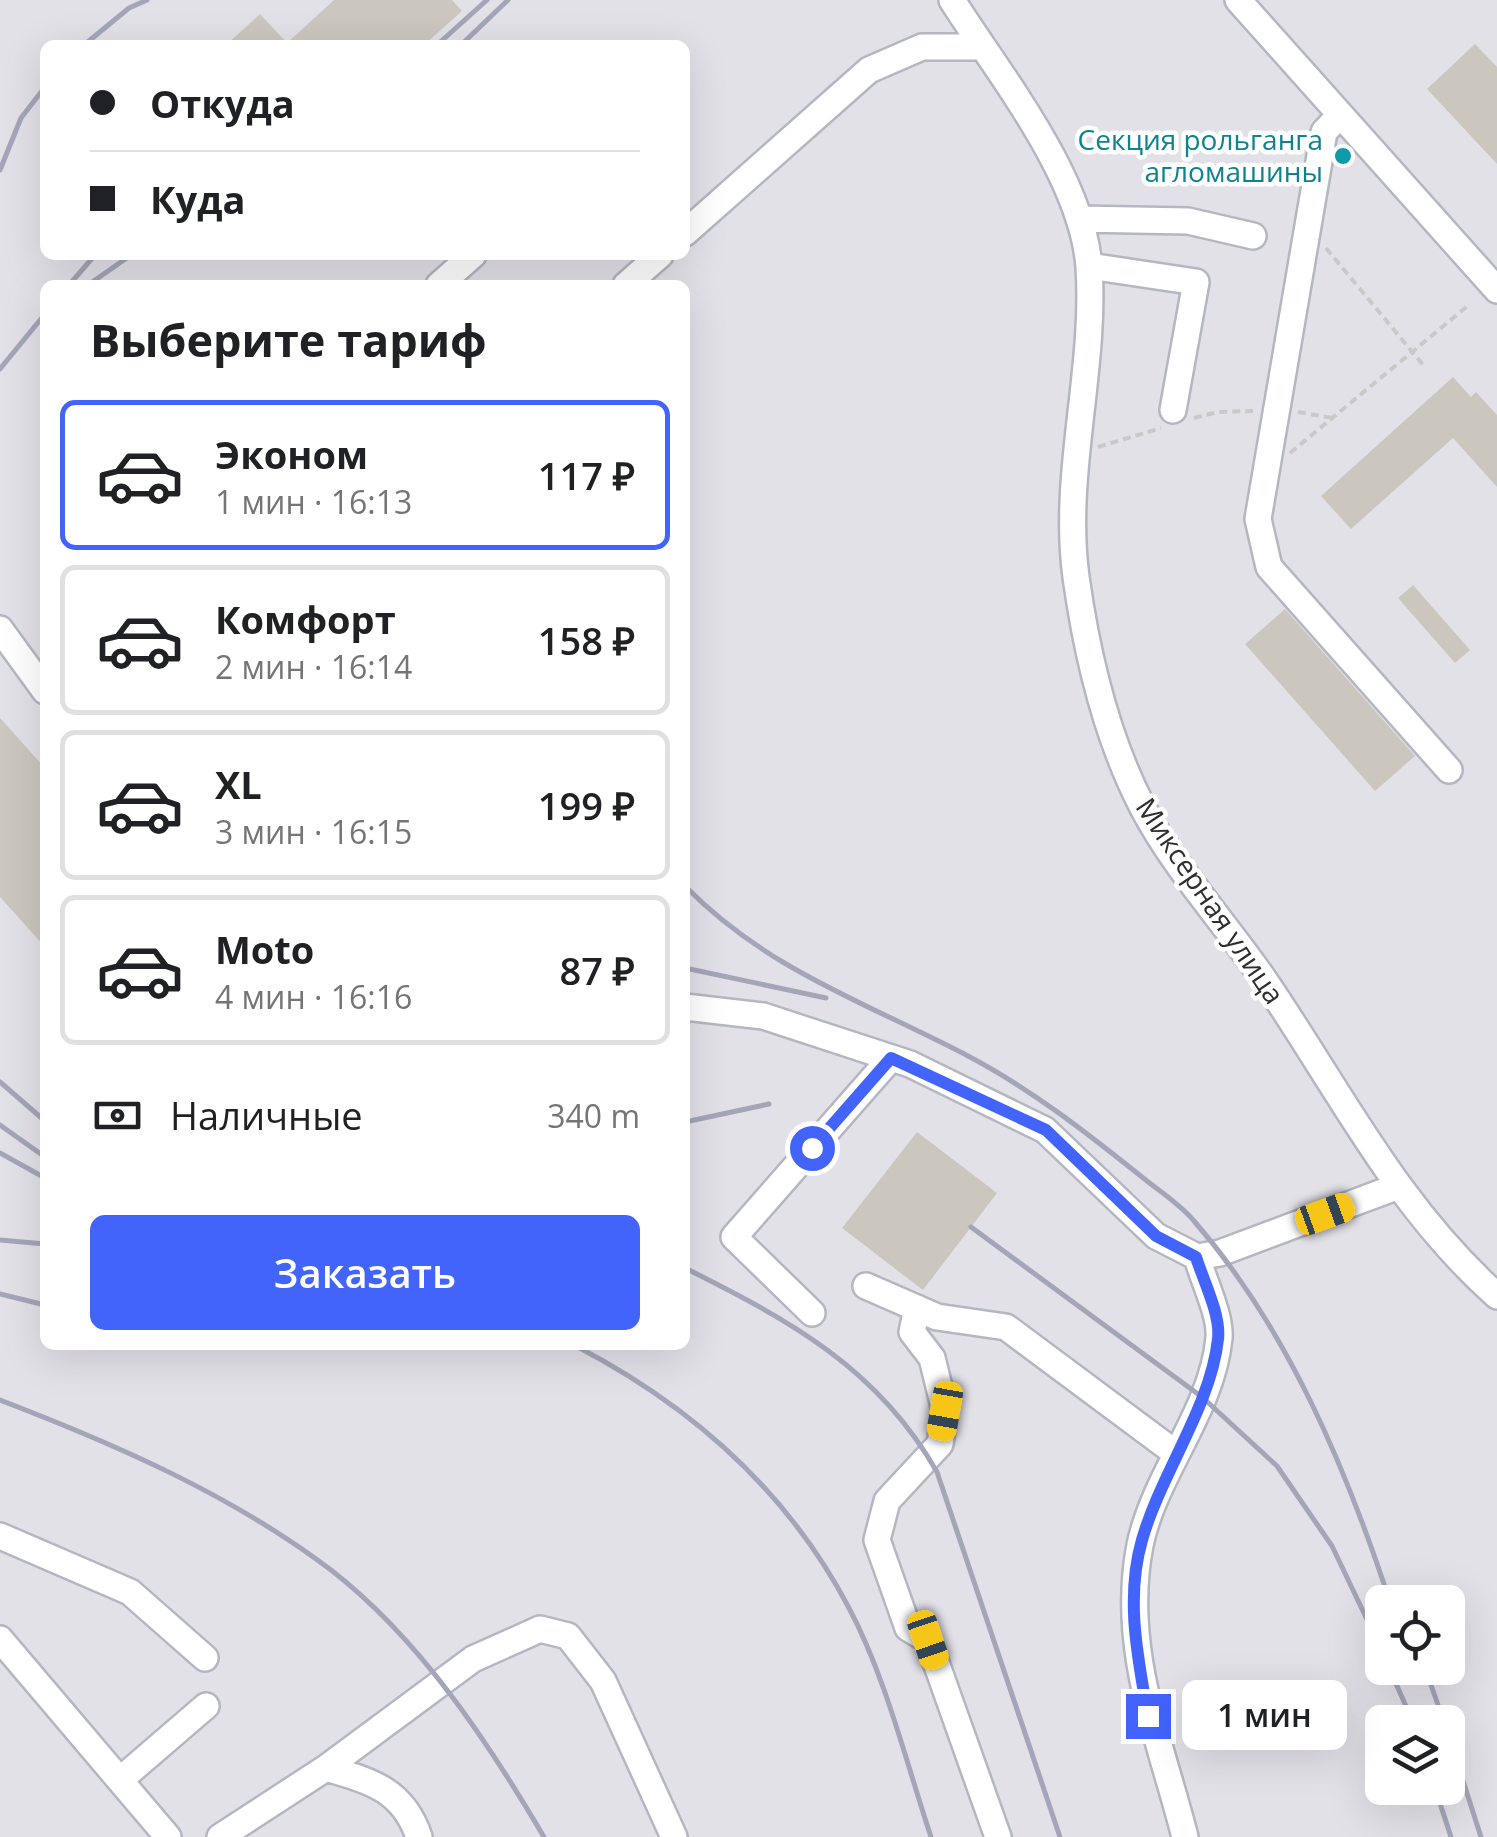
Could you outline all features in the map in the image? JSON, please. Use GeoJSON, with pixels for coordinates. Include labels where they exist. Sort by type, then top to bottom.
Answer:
{"type":"FeatureCollection","features":[{"type":"Feature","properties":{"kind":"street","name":"Миксерная улица"},"geometry":{"type":"LineString","coordinates":[[952,0],[1052,157],[1079,218],[1089,266],[1074,498],[1075,572],[1090,656],[1114,742],[1144,810],[1266,983],[1396,1187],[1450,1251],[1497,1296]]}},
{"type":"Feature","properties":{"kind":"street"},"geometry":{"type":"LineString","coordinates":[[1238,0],[1497,290]]}},
{"type":"Feature","properties":{"kind":"street"},"geometry":{"type":"LineString","coordinates":[[690,229],[869,70],[922,47],[982,47]]}},
{"type":"Feature","properties":{"kind":"street"},"geometry":{"type":"LineString","coordinates":[[1339,116],[1324,132],[1258,519],[1263,550],[1269,567],[1450,770]]}},
{"type":"Feature","properties":{"kind":"street"},"geometry":{"type":"LineString","coordinates":[[1079,218],[1188,221],[1253,236]]}},
{"type":"Feature","properties":{"kind":"street"},"geometry":{"type":"LineString","coordinates":[[446,280],[468,260]]}},
{"type":"Feature","properties":{"kind":"street"},"geometry":{"type":"LineString","coordinates":[[632,280],[654,260]]}},
{"type":"Feature","properties":{"kind":"street"},"geometry":{"type":"LineString","coordinates":[[1089,266],[1196,282],[1173,410]]}},
{"type":"Feature","properties":{"kind":"street"},"geometry":{"type":"LineString","coordinates":[[0,629],[40,685]]}},
{"type":"Feature","properties":{"kind":"street"},"geometry":{"type":"LineString","coordinates":[[690,1009],[763,1016],[891,1058],[1046,1130],[1156,1236],[1196,1257],[1220,1253],[1396,1187]]}},
{"type":"Feature","properties":{"kind":"street"},"geometry":{"type":"LineString","coordinates":[[812,1313],[734,1238],[891,1058]]}},
{"type":"Feature","properties":{"kind":"street"},"geometry":{"type":"LineString","coordinates":[[1185,1837],[1148,1716],[1132,1623],[1141,1543],[1174,1452],[1200,1406],[1219,1336],[1196,1257]]}},
{"type":"Feature","properties":{"kind":"street"},"geometry":{"type":"LineString","coordinates":[[866,1286],[937,1317],[1006,1327],[1174,1452]]}},
{"type":"Feature","properties":{"kind":"street"},"geometry":{"type":"LineString","coordinates":[[916,1308],[912,1332],[932,1358],[945,1411],[940,1444],[887,1501],[877,1540],[908,1628],[928,1640],[998,1837]]}},
{"type":"Feature","properties":{"kind":"street"},"geometry":{"type":"LineString","coordinates":[[0,1536],[130,1592],[206,1658]]}},
{"type":"Feature","properties":{"kind":"street"},"geometry":{"type":"LineString","coordinates":[[220,1837],[326,1768],[473,1658],[540,1629],[568,1636],[603,1681],[674,1837]]}},
{"type":"Feature","properties":{"kind":"street"},"geometry":{"type":"LineString","coordinates":[[0,1639],[168,1837]]}},
{"type":"Feature","properties":{"kind":"street"},"geometry":{"type":"LineString","coordinates":[[120,1780],[206,1706]]}},
{"type":"Feature","properties":{"kind":"street"},"geometry":{"type":"LineString","coordinates":[[326,1768],[383,1785],[414,1820],[419,1837]]}},
{"type":"Feature","properties":{"kind":"path"},"geometry":{"type":"LineString","coordinates":[[1305,245],[1329,249],[1424,366]]}},
{"type":"Feature","properties":{"kind":"path"},"geometry":{"type":"LineString","coordinates":[[1279,463],[1470,304]]}},
{"type":"Feature","properties":{"kind":"shaded area"},"geometry":{"type":"Polygon","coordinates":[[[0,0],[1497,0],[1497,1837],[0,1837],[0,0]]]}},
{"type":"Feature","properties":{"kind":"building"},"geometry":{"type":"Polygon","coordinates":[[[334,0],[452,0],[462,11],[430,40],[290,40],[334,0]]]}},
{"type":"Feature","properties":{"kind":"building"},"geometry":{"type":"Polygon","coordinates":[[[260,14],[284,40],[231,40],[260,14]]]}},
{"type":"Feature","properties":{"kind":"building"},"geometry":{"type":"Polygon","coordinates":[[[1475,44],[1497,67],[1497,164],[1427,89],[1475,44]]]}},
{"type":"Feature","properties":{"kind":"building"},"geometry":{"type":"Polygon","coordinates":[[[1453,377],[1471,397],[1476,392],[1497,415],[1497,487],[1453,438],[1351,529],[1321,496],[1453,377]]]}},
{"type":"Feature","properties":{"kind":"building"},"geometry":{"type":"Polygon","coordinates":[[[1413,585],[1470,650],[1455,663],[1398,598],[1413,585]]]}},
{"type":"Feature","properties":{"kind":"building"},"geometry":{"type":"Polygon","coordinates":[[[1285,609],[1415,756],[1375,791],[1245,644],[1285,609]]]}},
{"type":"Feature","properties":{"kind":"building"},"geometry":{"type":"Polygon","coordinates":[[[0,718],[40,762],[40,941],[0,897],[0,718]]]}},
{"type":"Feature","properties":{"kind":"building"},"geometry":{"type":"Polygon","coordinates":[[[917,1132],[997,1193],[923,1290],[842,1228],[917,1132]]]}},
{"type":"Feature","properties":{"kind":"railway"},"geometry":{"type":"LineString","coordinates":[[90,40],[129,8],[147,0]]}},
{"type":"Feature","properties":{"kind":"railway"},"geometry":{"type":"LineString","coordinates":[[443,40],[487,0]]}},
{"type":"Feature","properties":{"kind":"railway"},"geometry":{"type":"LineString","coordinates":[[466,40],[508,0]]}},
{"type":"Feature","properties":{"kind":"railway"},"geometry":{"type":"LineString","coordinates":[[0,170],[21,118],[40,93]]}},
{"type":"Feature","properties":{"kind":"railway"},"geometry":{"type":"LineString","coordinates":[[73,280],[91,260]]}},
{"type":"Feature","properties":{"kind":"railway"},"geometry":{"type":"LineString","coordinates":[[95,280],[124,260]]}},
{"type":"Feature","properties":{"kind":"railway"},"geometry":{"type":"LineString","coordinates":[[0,369],[40,320]]}},
{"type":"Feature","properties":{"kind":"railway"},"geometry":{"type":"LineString","coordinates":[[690,891],[750,941],[784,963],[1014,1083],[1079,1128],[1188,1215],[1228,1263],[1286,1354],[1333,1451],[1384,1585]]}},
{"type":"Feature","properties":{"kind":"railway"},"geometry":{"type":"LineString","coordinates":[[690,969],[826,998]]}},
{"type":"Feature","properties":{"kind":"railway"},"geometry":{"type":"LineString","coordinates":[[0,1082],[40,1117]]}},
{"type":"Feature","properties":{"kind":"railway"},"geometry":{"type":"LineString","coordinates":[[690,1121],[769,1104]]}},
{"type":"Feature","properties":{"kind":"railway"},"geometry":{"type":"LineString","coordinates":[[0,1125],[40,1153]]}},
{"type":"Feature","properties":{"kind":"railway"},"geometry":{"type":"LineString","coordinates":[[0,1153],[40,1175]]}},
{"type":"Feature","properties":{"kind":"railway"},"geometry":{"type":"LineString","coordinates":[[971,1227],[1202,1397],[1277,1466],[1332,1546],[1365,1615]]}},
{"type":"Feature","properties":{"kind":"railway"},"geometry":{"type":"LineString","coordinates":[[0,1240],[40,1244]]}},
{"type":"Feature","properties":{"kind":"railway"},"geometry":{"type":"LineString","coordinates":[[690,1271],[795,1328],[859,1375],[913,1436],[937,1472],[1060,1837]]}},
{"type":"Feature","properties":{"kind":"railway"},"geometry":{"type":"LineString","coordinates":[[0,1294],[40,1304]]}},
{"type":"Feature","properties":{"kind":"railway"},"geometry":{"type":"LineString","coordinates":[[583,1350],[658,1395],[732,1455],[766,1489],[824,1565],[849,1608],[885,1691],[931,1837]]}},
{"type":"Feature","properties":{"kind":"railway"},"geometry":{"type":"LineString","coordinates":[[0,1400],[172,1473],[254,1518],[331,1570],[394,1627],[423,1660],[500,1765],[544,1837]]}},
{"type":"Feature","properties":{"kind":"railway"},"geometry":{"type":"LineString","coordinates":[[1397,1685],[1405,1705]]}},
{"type":"Feature","properties":{"kind":"railway"},"geometry":{"type":"LineString","coordinates":[[1431,1685],[1438,1705]]}},
{"type":"Feature","properties":{"kind":"railway"},"geometry":{"type":"LineString","coordinates":[[1465,1787],[1481,1837]]}},
{"type":"Feature","properties":{"kind":"railway"},"geometry":{"type":"LineString","coordinates":[[1441,1805],[1451,1837]]}},
{"type":"Feature","properties":{"kind":"place","name":"Секция рольганга агломашины"},"geometry":{"type":"Point","coordinates":[1343,156]}},
{"type":"Feature","properties":{"kind":"route"},"geometry":{"type":"LineString","coordinates":[[812,1148],[891,1058],[1046,1130],[1156,1236],[1196,1257],[1219,1336],[1200,1406],[1174,1452],[1141,1543],[1132,1623],[1148,1716]]}}]}
